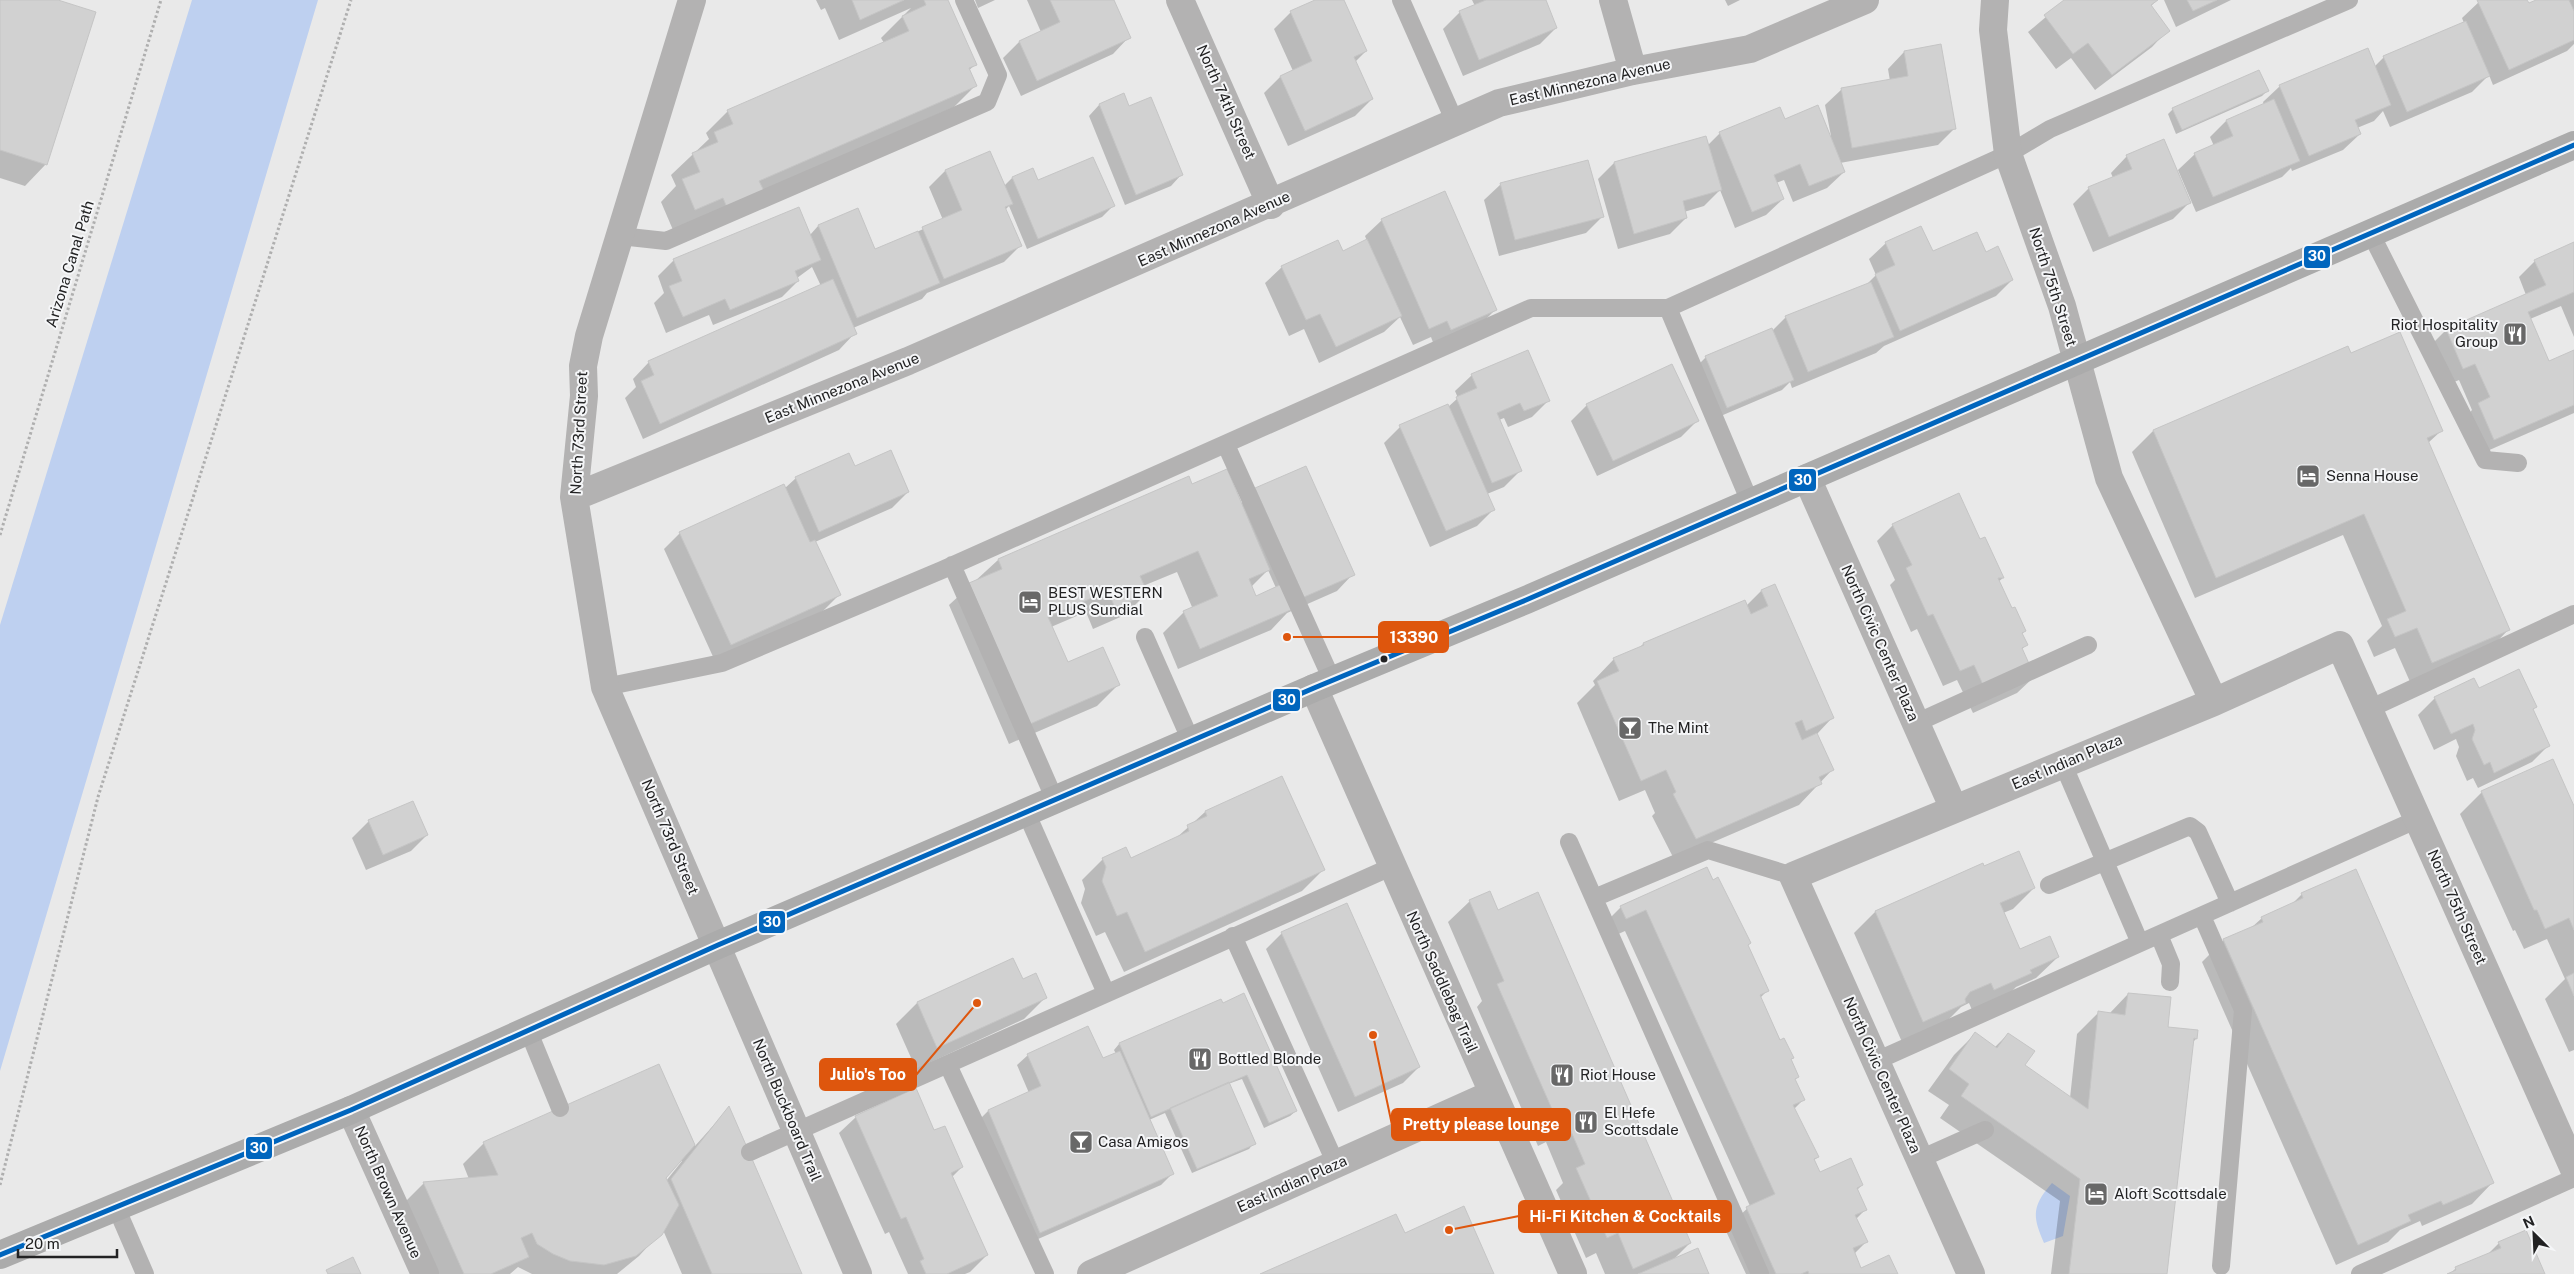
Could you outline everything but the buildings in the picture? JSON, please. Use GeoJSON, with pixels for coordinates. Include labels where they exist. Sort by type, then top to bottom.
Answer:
{"type":"FeatureCollection","features":[{"type":"Feature","properties":{"kind":"main road"},"geometry":{"type":"LineString","coordinates":[[0,1255],[350,1110],[718,945],[1323,684],[1526,600],[2574,145]]}},
{"type":"Feature","properties":{"kind":"street","name":"North 73rd Street"},"geometry":{"type":"LineString","coordinates":[[692,0],[589,336],[583,366],[584,396],[574,497],[605,687],[718,945]]}},
{"type":"Feature","properties":{"kind":"street","name":"North 74th Street"},"geometry":{"type":"LineString","coordinates":[[1180,0],[1271,205]]}},
{"type":"Feature","properties":{"kind":"street"},"geometry":{"type":"LineString","coordinates":[[1613,0],[1633,71]]}},
{"type":"Feature","properties":{"kind":"street","name":"East Minnezona Avenue"},"geometry":{"type":"LineString","coordinates":[[574,497],[908,361],[1271,205],[1499,103],[1633,71],[1750,49],[1865,0]]}},
{"type":"Feature","properties":{"kind":"street","name":"North 75th Street"},"geometry":{"type":"LineString","coordinates":[[1995,0],[1993,30],[2008,154],[2062,306],[2109,478],[2214,702]]}},
{"type":"Feature","properties":{"kind":"street","name":"North Civic Center Plaza"},"geometry":{"type":"LineString","coordinates":[[1807,478],[1954,809]]}},
{"type":"Feature","properties":{"kind":"street","name":"North 75th Street"},"geometry":{"type":"LineString","coordinates":[[2340,645],[2574,1169]]}},
{"type":"Feature","properties":{"kind":"street","name":"East Indian Plaza"},"geometry":{"type":"LineString","coordinates":[[1794,876],[2214,702],[2340,645]]}},
{"type":"Feature","properties":{"kind":"street","name":"North Saddlebag Trail"},"geometry":{"type":"LineString","coordinates":[[1323,684],[1391,867],[1573,1274]]}},
{"type":"Feature","properties":{"kind":"street","name":"North Civic Center Plaza"},"geometry":{"type":"LineString","coordinates":[[1794,876],[1971,1274]]}},
{"type":"Feature","properties":{"kind":"street","name":"North Buckboard Trail"},"geometry":{"type":"LineString","coordinates":[[718,945],[858,1274]]}},
{"type":"Feature","properties":{"kind":"street","name":"East Indian Plaza"},"geometry":{"type":"LineString","coordinates":[[1091,1274],[1492,1094]]}},
{"type":"Feature","properties":{"kind":"street","name":"North Brown Avenue"},"geometry":{"type":"LineString","coordinates":[[350,1110],[425,1274]]}},
{"type":"Feature","properties":{"kind":"lane"},"geometry":{"type":"LineString","coordinates":[[620,236],[666,241],[987,102],[998,75],[964,0]]}},
{"type":"Feature","properties":{"kind":"lane"},"geometry":{"type":"LineString","coordinates":[[1401,0],[1456,122]]}},
{"type":"Feature","properties":{"kind":"lane"},"geometry":{"type":"LineString","coordinates":[[605,687],[722,663],[952,566],[1531,308],[1668,308],[2008,154],[2050,129],[2349,0]]}},
{"type":"Feature","properties":{"kind":"lane"},"geometry":{"type":"LineString","coordinates":[[2371,234],[2485,460],[2518,463]]}},
{"type":"Feature","properties":{"kind":"lane"},"geometry":{"type":"LineString","coordinates":[[1668,308],[1750,502]]}},
{"type":"Feature","properties":{"kind":"lane"},"geometry":{"type":"LineString","coordinates":[[1226,445],[1323,684]]}},
{"type":"Feature","properties":{"kind":"lane"},"geometry":{"type":"LineString","coordinates":[[952,566],[1055,800]]}},
{"type":"Feature","properties":{"kind":"lane"},"geometry":{"type":"LineString","coordinates":[[2369,709],[2574,614]]}},
{"type":"Feature","properties":{"kind":"lane"},"geometry":{"type":"LineString","coordinates":[[1145,637],[1191,742]]}},
{"type":"Feature","properties":{"kind":"lane"},"geometry":{"type":"LineString","coordinates":[[1916,723],[2088,645]]}},
{"type":"Feature","properties":{"kind":"lane"},"geometry":{"type":"LineString","coordinates":[[2063,764],[2140,943]]}},
{"type":"Feature","properties":{"kind":"lane"},"geometry":{"type":"LineString","coordinates":[[1026,812],[1106,993]]}},
{"type":"Feature","properties":{"kind":"lane"},"geometry":{"type":"LineString","coordinates":[[1876,1061],[2418,820]]}},
{"type":"Feature","properties":{"kind":"lane"},"geometry":{"type":"LineString","coordinates":[[2049,885],[2190,826],[2198,832],[2230,903]]}},
{"type":"Feature","properties":{"kind":"lane"},"geometry":{"type":"LineString","coordinates":[[1569,842],[1760,1274]]}},
{"type":"Feature","properties":{"kind":"lane"},"geometry":{"type":"LineString","coordinates":[[1594,898],[1708,850],[1794,876]]}},
{"type":"Feature","properties":{"kind":"lane"},"geometry":{"type":"LineString","coordinates":[[750,1152],[1391,867]]}},
{"type":"Feature","properties":{"kind":"lane"},"geometry":{"type":"LineString","coordinates":[[2202,916],[2243,1010],[2221,1266]]}},
{"type":"Feature","properties":{"kind":"lane"},"geometry":{"type":"LineString","coordinates":[[2159,934],[2171,964],[2170,982]]}},
{"type":"Feature","properties":{"kind":"lane"},"geometry":{"type":"LineString","coordinates":[[1233,936],[1336,1164]]}},
{"type":"Feature","properties":{"kind":"lane"},"geometry":{"type":"LineString","coordinates":[[528,1030],[560,1108]]}},
{"type":"Feature","properties":{"kind":"lane"},"geometry":{"type":"LineString","coordinates":[[948,1065],[1045,1274]]}},
{"type":"Feature","properties":{"kind":"lane"},"geometry":{"type":"LineString","coordinates":[[1920,1159],[1985,1130]]}},
{"type":"Feature","properties":{"kind":"lane"},"geometry":{"type":"LineString","coordinates":[[2360,1274],[2574,1178]]}},
{"type":"Feature","properties":{"kind":"lane"},"geometry":{"type":"LineString","coordinates":[[116,1207],[144,1274]]}},
{"type":"Feature","properties":{"kind":"path","name":"Arizona Canal Path"},"geometry":{"type":"LineString","coordinates":[[0,535],[161,0]]}},
{"type":"Feature","properties":{"kind":"path"},"geometry":{"type":"LineString","coordinates":[[0,1185],[98,796],[351,0]]}},
{"type":"Feature","properties":{"kind":"water"},"geometry":{"type":"Polygon","coordinates":[[[192,0],[318,0],[0,1071],[0,625],[192,0]]]}},
{"type":"Feature","properties":{"kind":"water"},"geometry":{"type":"Polygon","coordinates":[[[2052,1183],[2070,1196],[2063,1236],[2044,1243],[2037,1225],[2036,1211],[2045,1191],[2052,1183]]]}},
{"type":"Feature","properties":{"kind":"transit line","name":"30"},"geometry":{"type":"LineString","coordinates":[[0,1255],[351,1110],[718,945],[1314,688],[1526,600],[2574,145]]}},
{"type":"Feature","properties":{"kind":"place","name":"Riot Hospitality Group"},"geometry":{"type":"Point","coordinates":[2515,334]}},
{"type":"Feature","properties":{"kind":"place","name":"Senna House"},"geometry":{"type":"Point","coordinates":[2308,476]}},
{"type":"Feature","properties":{"kind":"place","name":"BEST WESTERN PLUS Sundial"},"geometry":{"type":"Point","coordinates":[1030,602]}},
{"type":"Feature","properties":{"kind":"place","name":"13390"},"geometry":{"type":"Point","coordinates":[1287,637]}},
{"type":"Feature","properties":{"kind":"place","name":"The Mint"},"geometry":{"type":"Point","coordinates":[1630,728]}},
{"type":"Feature","properties":{"kind":"place","name":"Julio's Too"},"geometry":{"type":"Point","coordinates":[977,1003]}},
{"type":"Feature","properties":{"kind":"place","name":"Pretty please lounge"},"geometry":{"type":"Point","coordinates":[1373,1035]}},
{"type":"Feature","properties":{"kind":"place","name":"Bottled Blonde"},"geometry":{"type":"Point","coordinates":[1200,1059]}},
{"type":"Feature","properties":{"kind":"place","name":"Riot House"},"geometry":{"type":"Point","coordinates":[1562,1075]}},
{"type":"Feature","properties":{"kind":"place","name":"El Hefe Scottsdale"},"geometry":{"type":"Point","coordinates":[1586,1122]}},
{"type":"Feature","properties":{"kind":"place","name":"Casa Amigos"},"geometry":{"type":"Point","coordinates":[1081,1142]}},
{"type":"Feature","properties":{"kind":"place","name":"Aloft Scottsdale"},"geometry":{"type":"Point","coordinates":[2096,1194]}},
{"type":"Feature","properties":{"kind":"place","name":"Hi-Fi Kitchen & Cocktails"},"geometry":{"type":"Point","coordinates":[1449,1230]}}]}
